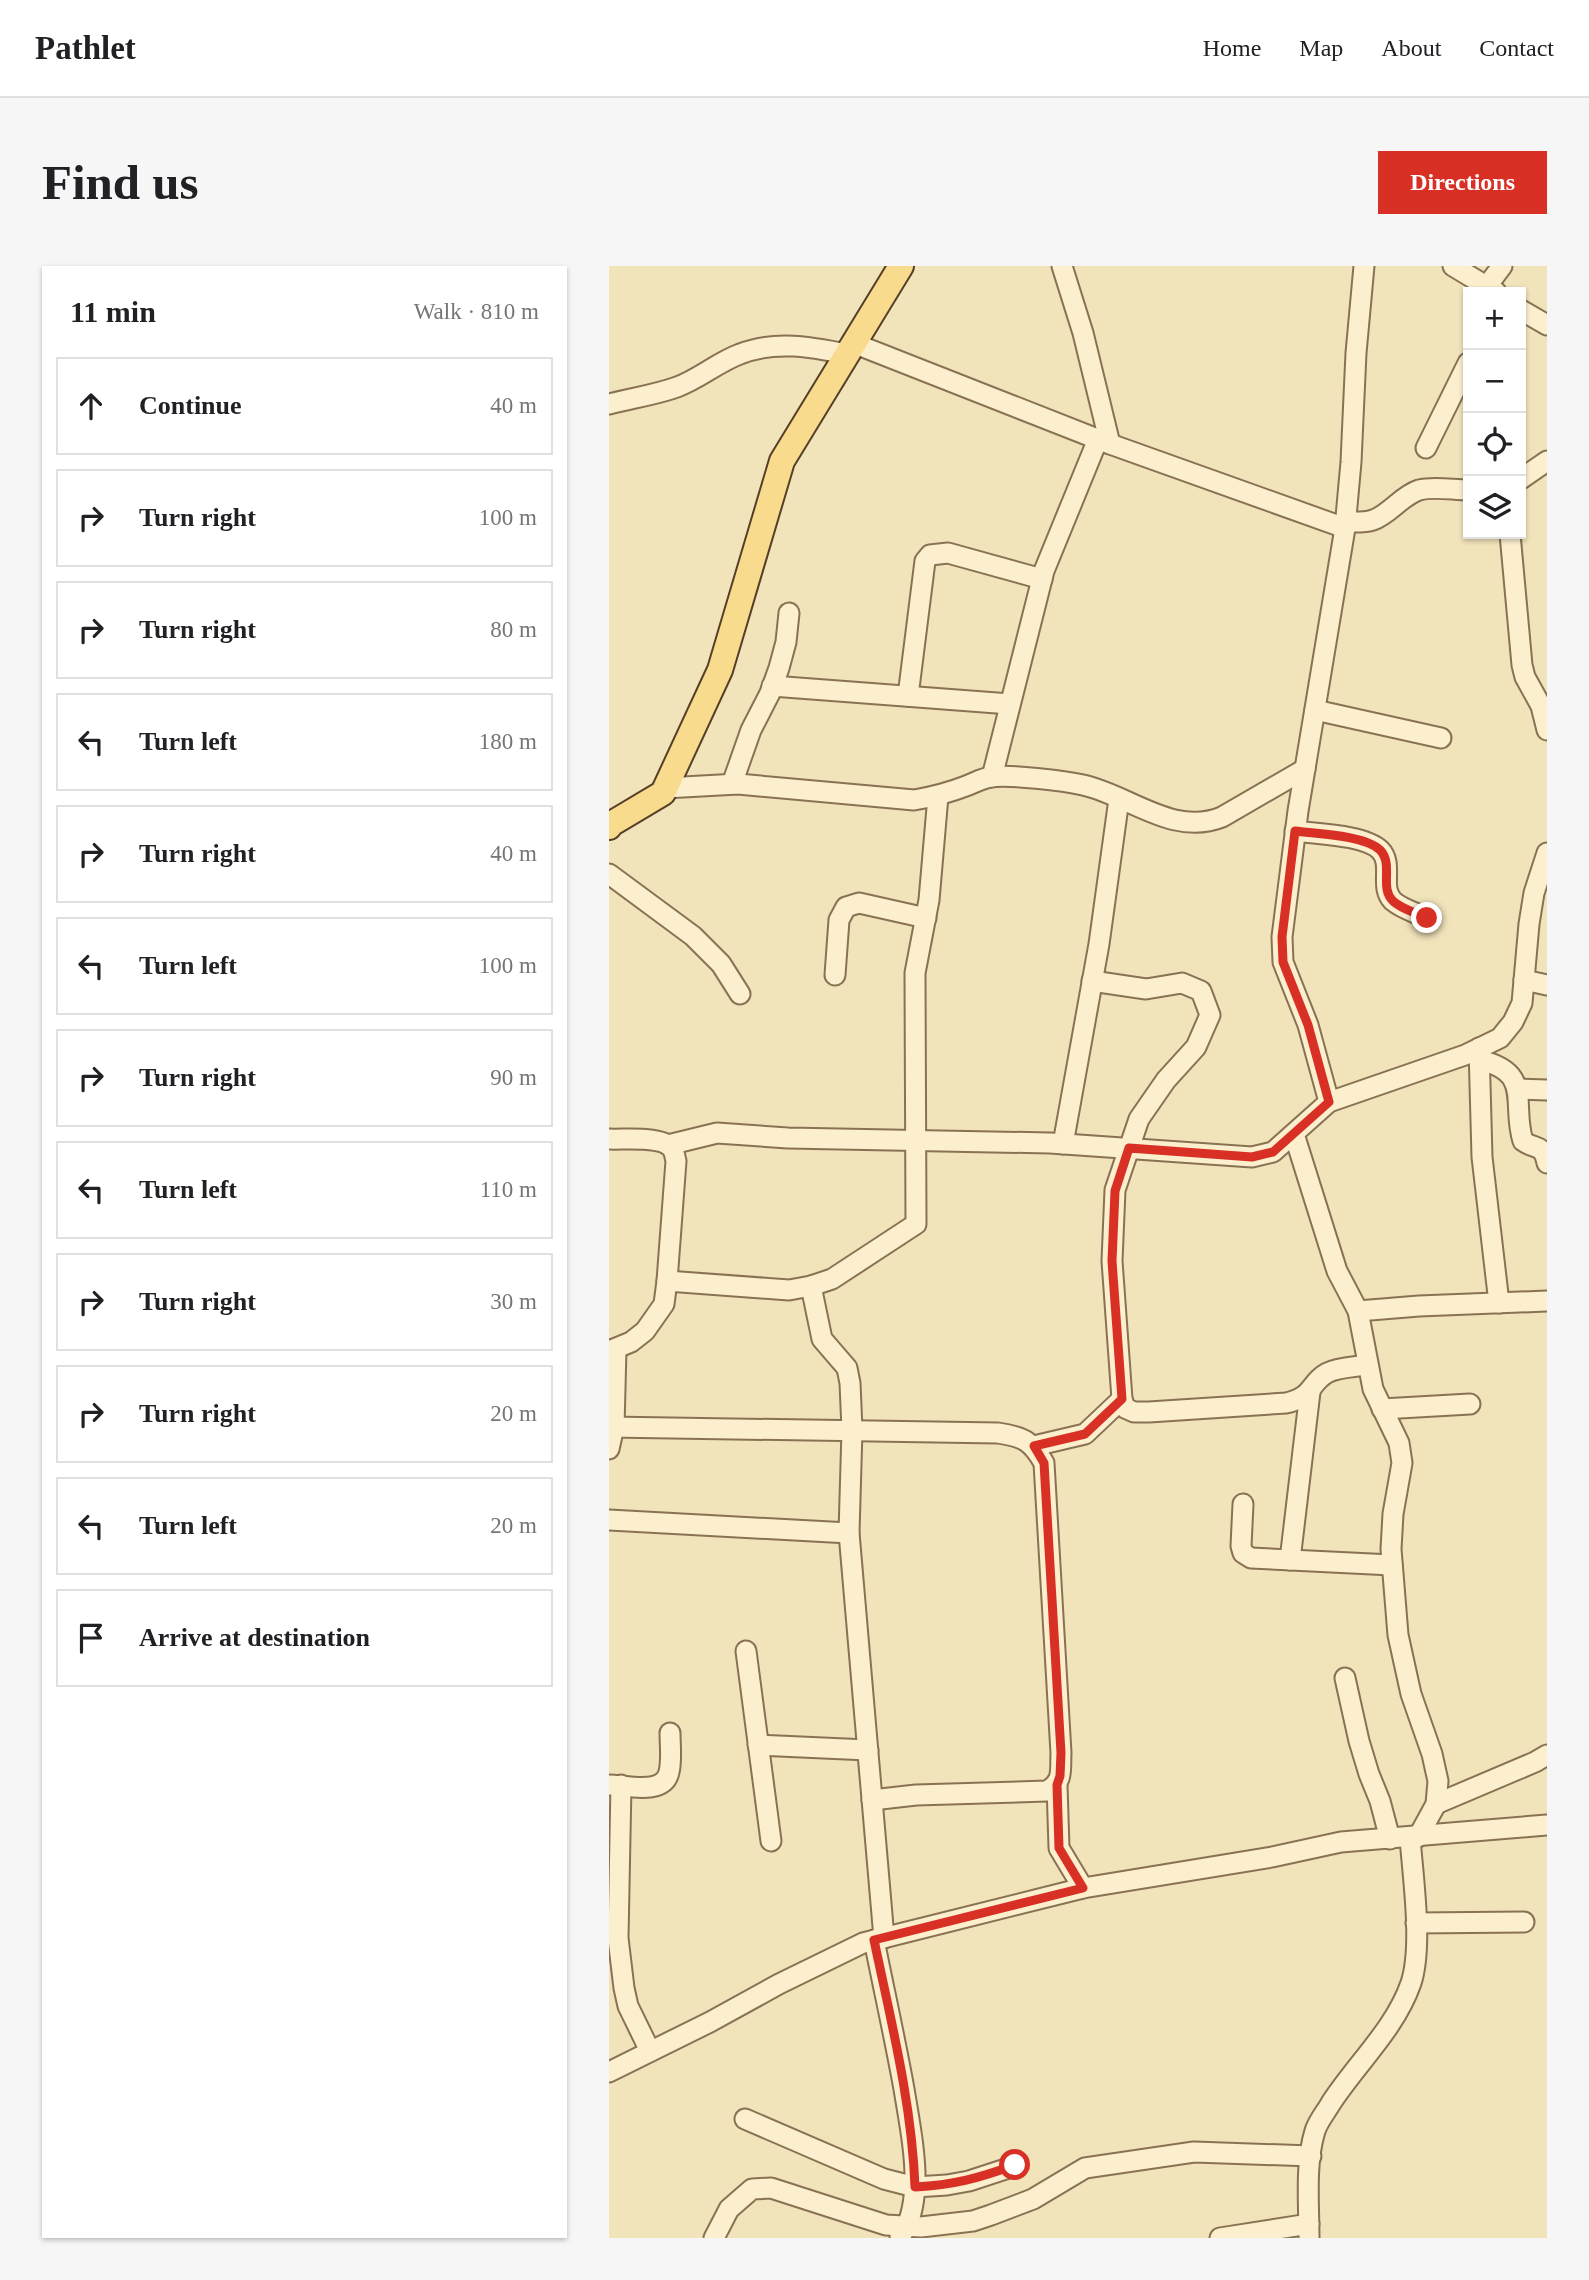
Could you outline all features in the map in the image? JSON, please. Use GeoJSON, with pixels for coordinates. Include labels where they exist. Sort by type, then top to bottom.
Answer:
{"type":"FeatureCollection","features":[{"type":"Feature","properties":{"kind":"main road"},"geometry":{"type":"LineString","coordinates":[[609,827],[663,793],[720,670],[782,461],[901,266]]}},
{"type":"Feature","properties":{"kind":"street"},"geometry":{"type":"LineString","coordinates":[[992,777],[1042,579],[1104,442],[1083,333],[1062,266]]}},
{"type":"Feature","properties":{"kind":"street"},"geometry":{"type":"LineString","coordinates":[[1329,1102],[1308,1025],[1283,962],[1282,937],[1295,831],[1345,525],[1364,266]]}},
{"type":"Feature","properties":{"kind":"street"},"geometry":{"type":"LineString","coordinates":[[1453,266],[1489,287]]}},
{"type":"Feature","properties":{"kind":"street"},"geometry":{"type":"LineString","coordinates":[[1493,287],[1502,266]]}},
{"type":"Feature","properties":{"kind":"street"},"geometry":{"type":"LineString","coordinates":[[1526,313],[1547,325]]}},
{"type":"Feature","properties":{"kind":"street"},"geometry":{"type":"LineString","coordinates":[[609,404],[679,386],[739,354],[761,348],[800,346],[850,349],[1104,442],[1345,525],[1380,517],[1419,490],[1463,490]]}},
{"type":"Feature","properties":{"kind":"street"},"geometry":{"type":"LineString","coordinates":[[1426,447],[1463,373]]}},
{"type":"Feature","properties":{"kind":"street"},"geometry":{"type":"LineString","coordinates":[[1525,476],[1547,461]]}},
{"type":"Feature","properties":{"kind":"street"},"geometry":{"type":"LineString","coordinates":[[1510,539],[1522,664],[1525,677],[1541,706],[1547,730]]}},
{"type":"Feature","properties":{"kind":"street"},"geometry":{"type":"LineString","coordinates":[[908,696],[925,562],[930,555],[948,553],[1042,579]]}},
{"type":"Feature","properties":{"kind":"street"},"geometry":{"type":"LineString","coordinates":[[732,784],[751,730],[772,686],[786,642],[789,613]]}},
{"type":"Feature","properties":{"kind":"street"},"geometry":{"type":"LineString","coordinates":[[772,686],[1010,704]]}},
{"type":"Feature","properties":{"kind":"street"},"geometry":{"type":"LineString","coordinates":[[1315,710],[1441,738]]}},
{"type":"Feature","properties":{"kind":"street"},"geometry":{"type":"LineString","coordinates":[[665,788],[732,784],[914,800],[938,796],[992,777],[1084,785],[1159,816],[1192,823],[1208,822],[1305,769]]}},
{"type":"Feature","properties":{"kind":"street"},"geometry":{"type":"LineString","coordinates":[[667,1281],[789,1290],[811,1286],[832,1279],[916,1224],[915,973],[929,900],[938,796]]}},
{"type":"Feature","properties":{"kind":"street"},"geometry":{"type":"LineString","coordinates":[[1063,1144],[1092,981],[1119,799]]}},
{"type":"Feature","properties":{"kind":"street"},"geometry":{"type":"LineString","coordinates":[[1295,831],[1369,843],[1380,850],[1385,859],[1389,897],[1395,904],[1427,918]]}},
{"type":"Feature","properties":{"kind":"street"},"geometry":{"type":"LineString","coordinates":[[668,1144],[717,1133],[788,1138],[1063,1144],[1252,1157],[1273,1152],[1329,1102],[1479,1054],[1500,1038],[1523,1003],[1534,892],[1547,853]]}},
{"type":"Feature","properties":{"kind":"street"},"geometry":{"type":"LineString","coordinates":[[609,874],[693,936],[721,964],[740,994]]}},
{"type":"Feature","properties":{"kind":"street"},"geometry":{"type":"LineString","coordinates":[[835,975],[839,920],[846,907],[859,904],[926,918]]}},
{"type":"Feature","properties":{"kind":"street"},"geometry":{"type":"LineString","coordinates":[[1524,980],[1547,985]]}},
{"type":"Feature","properties":{"kind":"street"},"geometry":{"type":"LineString","coordinates":[[1092,981],[1146,989],[1182,983],[1201,991],[1210,1015],[1196,1046],[1165,1080],[1139,1119],[1115,1191],[1112,1261],[1122,1399],[1125,1408],[1134,1412],[1149,1412],[1286,1403],[1296,1401],[1310,1392],[1326,1373],[1367,1365]]}},
{"type":"Feature","properties":{"kind":"street"},"geometry":{"type":"LineString","coordinates":[[1479,1054],[1513,1078],[1518,1090],[1523,1141],[1536,1145],[1543,1151],[1547,1163]]}},
{"type":"Feature","properties":{"kind":"street"},"geometry":{"type":"LineString","coordinates":[[1479,1054],[1482,1157],[1499,1303]]}},
{"type":"Feature","properties":{"kind":"street"},"geometry":{"type":"LineString","coordinates":[[1518,1090],[1547,1090]]}},
{"type":"Feature","properties":{"kind":"street"},"geometry":{"type":"LineString","coordinates":[[1220,2238],[1309,2231],[1308,2184],[1315,2130],[1346,2080],[1369,2054],[1395,2014],[1411,1982],[1417,1938],[1414,1838],[1436,1804],[1438,1781],[1432,1754],[1411,1694],[1398,1635],[1392,1565],[1393,1514],[1402,1462],[1399,1443],[1373,1389],[1358,1311],[1337,1271],[1294,1134]]}},
{"type":"Feature","properties":{"kind":"street"},"geometry":{"type":"LineString","coordinates":[[609,1139],[657,1140],[668,1144],[676,1161],[664,1304],[659,1314],[638,1337],[612,1350],[609,1449]]}},
{"type":"Feature","properties":{"kind":"street"},"geometry":{"type":"LineString","coordinates":[[811,1286],[822,1339],[847,1368],[850,1383],[852,1430],[849,1533],[872,1800],[879,1939],[908,2112],[915,2187],[903,2233]]}},
{"type":"Feature","properties":{"kind":"street"},"geometry":{"type":"LineString","coordinates":[[1358,1311],[1547,1301]]}},
{"type":"Feature","properties":{"kind":"street"},"geometry":{"type":"LineString","coordinates":[[1290,1560],[1310,1392]]}},
{"type":"Feature","properties":{"kind":"street"},"geometry":{"type":"LineString","coordinates":[[1034,1446],[1085,1434],[1122,1399]]}},
{"type":"Feature","properties":{"kind":"street"},"geometry":{"type":"LineString","coordinates":[[1382,1409],[1470,1404]]}},
{"type":"Feature","properties":{"kind":"street"},"geometry":{"type":"LineString","coordinates":[[611,1427],[998,1433],[1019,1436],[1034,1446],[1044,1463],[1061,1753],[1057,1785],[1059,1848],[1083,1888]]}},
{"type":"Feature","properties":{"kind":"street"},"geometry":{"type":"LineString","coordinates":[[1243,1504],[1241,1546],[1243,1553],[1251,1558],[1392,1565]]}},
{"type":"Feature","properties":{"kind":"street"},"geometry":{"type":"LineString","coordinates":[[609,1520],[849,1533]]}},
{"type":"Feature","properties":{"kind":"street"},"geometry":{"type":"LineString","coordinates":[[746,1651],[771,1841]]}},
{"type":"Feature","properties":{"kind":"street"},"geometry":{"type":"LineString","coordinates":[[1345,1678],[1359,1741],[1390,1839]]}},
{"type":"Feature","properties":{"kind":"street"},"geometry":{"type":"LineString","coordinates":[[650,2051],[628,2006],[624,1988],[618,1938],[615,1785],[657,1786],[666,1781],[669,1773],[670,1733]]}},
{"type":"Feature","properties":{"kind":"street"},"geometry":{"type":"LineString","coordinates":[[758,1745],[868,1750]]}},
{"type":"Feature","properties":{"kind":"street"},"geometry":{"type":"LineString","coordinates":[[1436,1804],[1547,1755]]}},
{"type":"Feature","properties":{"kind":"street"},"geometry":{"type":"LineString","coordinates":[[872,1800],[916,1795],[1047,1791],[1057,1785]]}},
{"type":"Feature","properties":{"kind":"street"},"geometry":{"type":"LineString","coordinates":[[609,2072],[863,1943],[1083,1888],[1272,1857],[1341,1842],[1547,1825]]}},
{"type":"Feature","properties":{"kind":"street"},"geometry":{"type":"LineString","coordinates":[[1416,1923],[1524,1922]]}},
{"type":"Feature","properties":{"kind":"street"},"geometry":{"type":"LineString","coordinates":[[744,2119],[884,2179],[915,2187],[968,2181],[1015,2165]]}},
{"type":"Feature","properties":{"kind":"street"},"geometry":{"type":"LineString","coordinates":[[714,2238],[729,2209],[752,2189],[771,2188],[903,2233],[982,2218],[1033,2199],[1085,2168],[1194,2152],[1311,2156]]}},
{"type":"Feature","properties":{"kind":"route"},"geometry":{"type":"LineString","coordinates":[[1015,2165],[968,2181],[915,2187],[908,2112],[874,1940],[1083,1888],[1059,1848],[1057,1785],[1061,1753],[1044,1463],[1034,1446],[1085,1434],[1122,1399],[1112,1261],[1115,1191],[1129,1148],[1252,1157],[1273,1152],[1329,1102],[1304,1012],[1292,989],[1283,962],[1282,937],[1295,831],[1369,843],[1380,850],[1385,859],[1389,897],[1395,904],[1427,918]]}}]}
